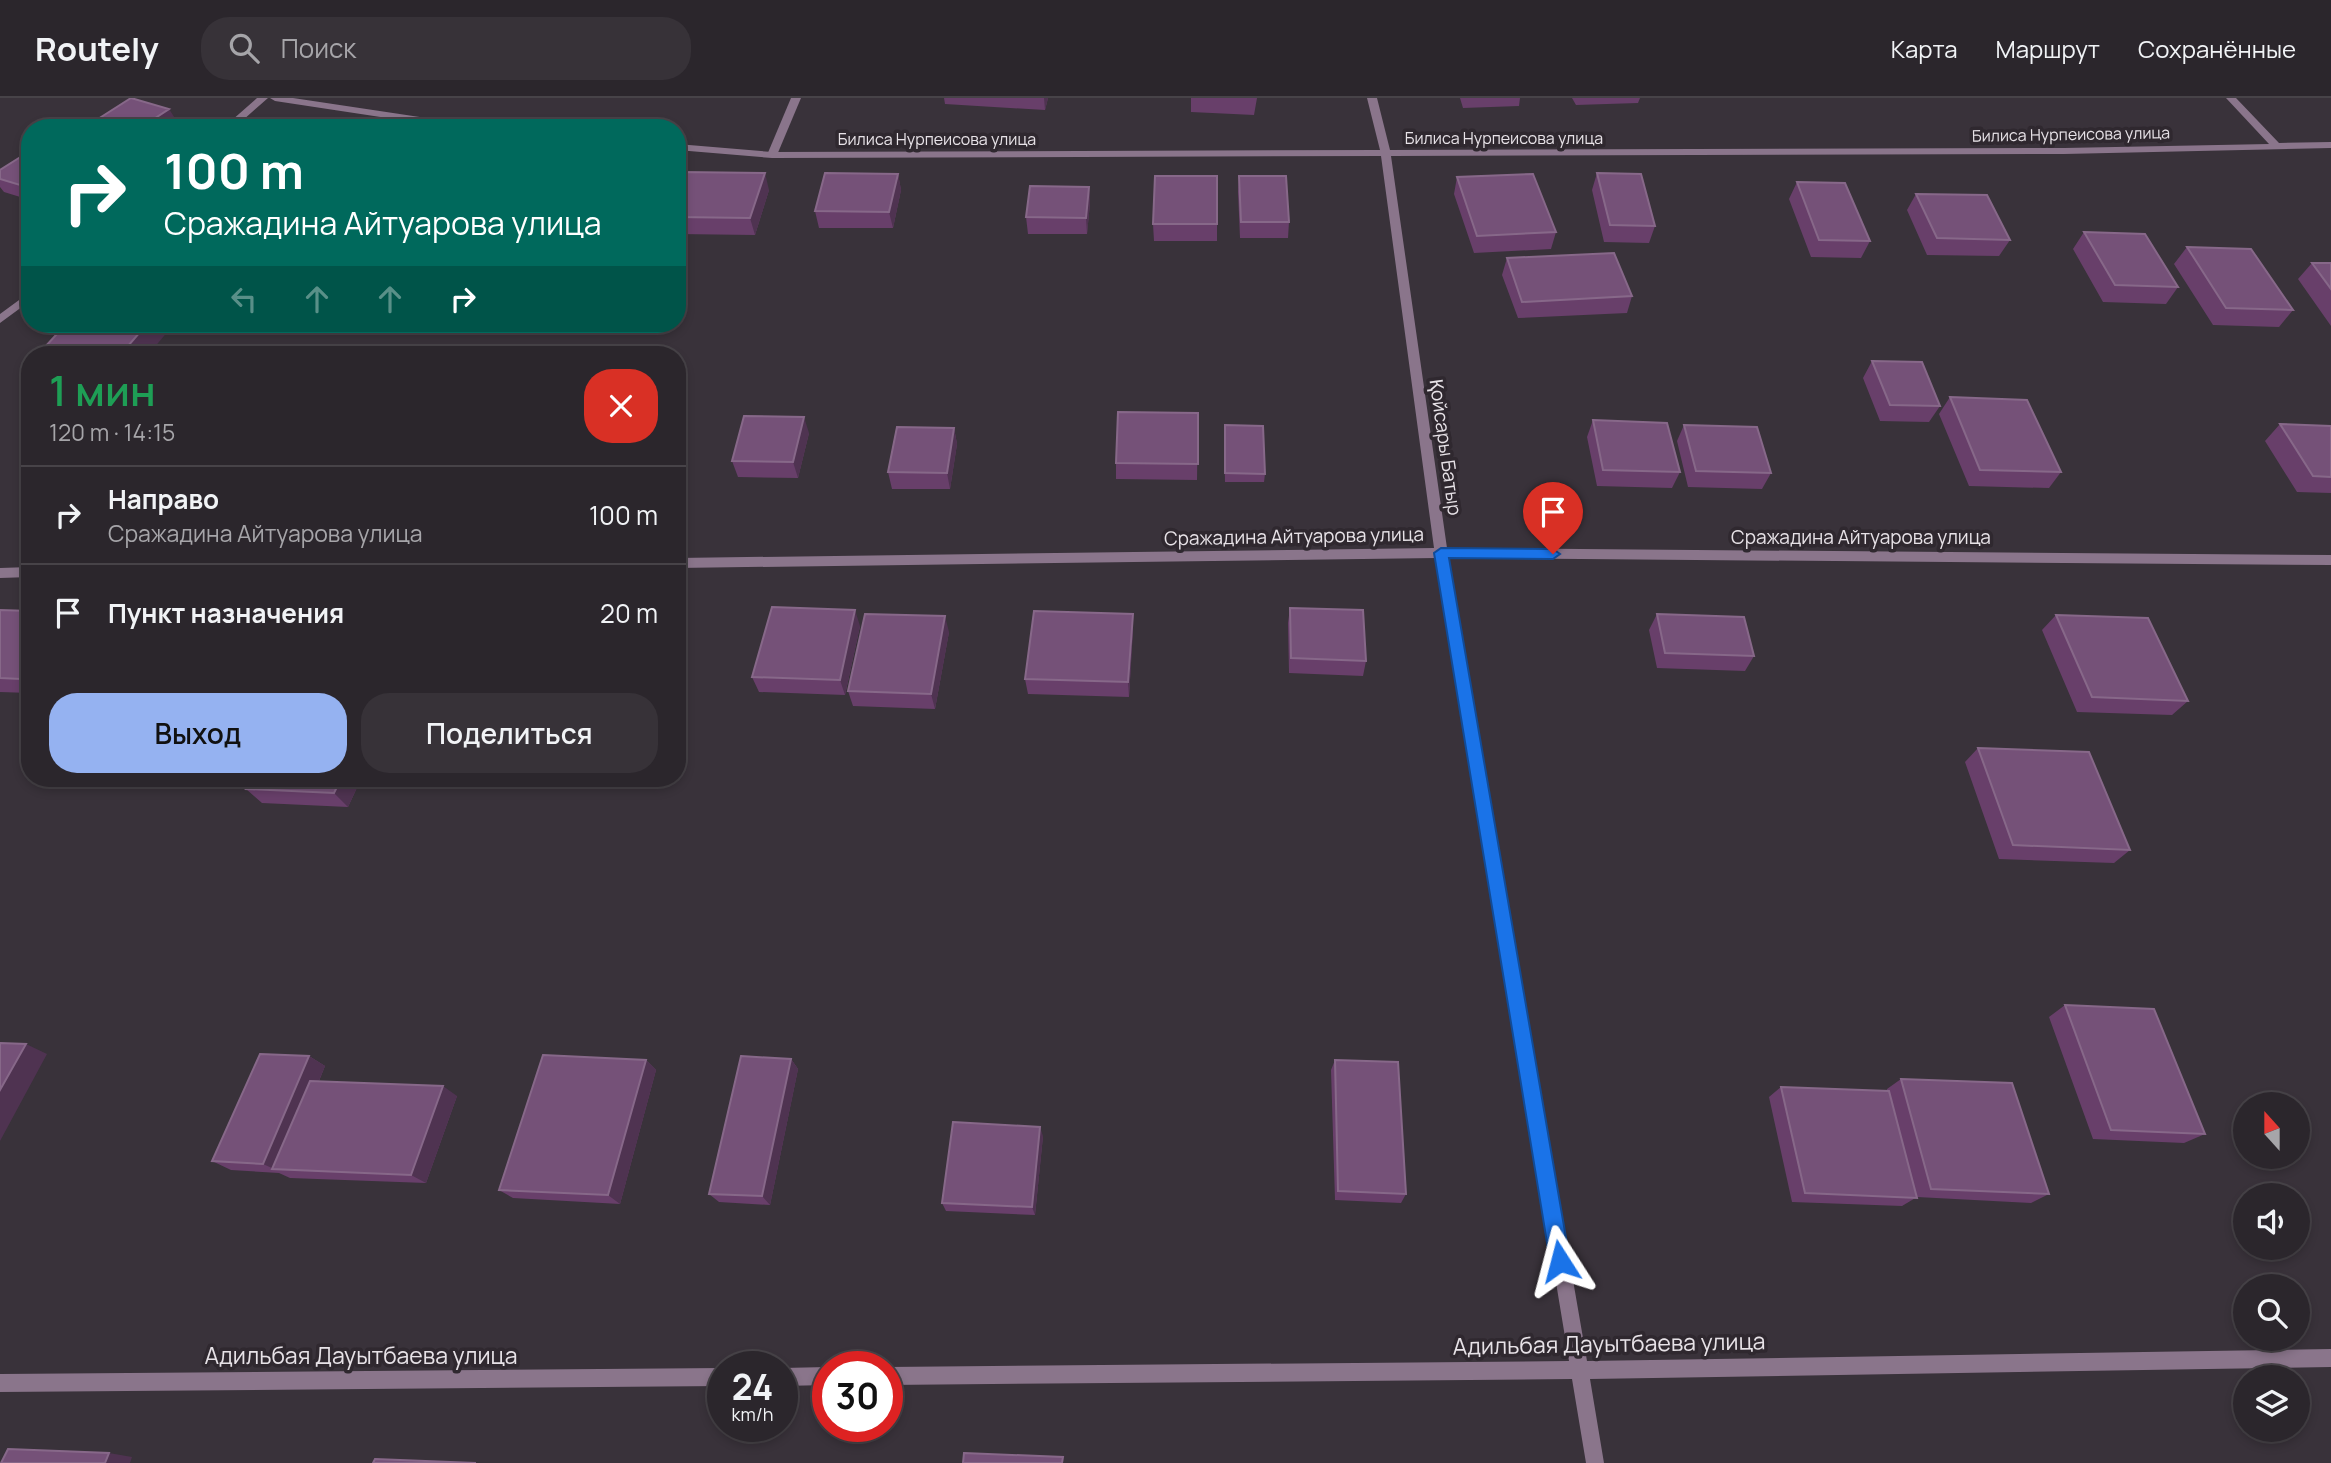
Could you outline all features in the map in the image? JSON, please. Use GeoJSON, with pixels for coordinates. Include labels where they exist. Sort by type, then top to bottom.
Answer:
{"type":"FeatureCollection","features":[{"type":"Feature","properties":{"kind":"street"},"geometry":{"type":"LineString","coordinates":[[238,119],[263,98]]}},
{"type":"Feature","properties":{"kind":"street"},"geometry":{"type":"LineString","coordinates":[[275,98],[414,119]]}},
{"type":"Feature","properties":{"kind":"street"},"geometry":{"type":"LineString","coordinates":[[772,155],[796,98]]}},
{"type":"Feature","properties":{"kind":"street","name":"Қойсары Батыр"},"geometry":{"type":"LineString","coordinates":[[1372,98],[1386,154],[1441,553],[1595,1463]]}},
{"type":"Feature","properties":{"kind":"street"},"geometry":{"type":"LineString","coordinates":[[2231,98],[2277,146]]}},
{"type":"Feature","properties":{"kind":"street","name":"Билиса Нурпеисова улица"},"geometry":{"type":"LineString","coordinates":[[686,149],[772,155],[1386,154],[2064,151],[2331,145]]}},
{"type":"Feature","properties":{"kind":"street"},"geometry":{"type":"LineString","coordinates":[[0,320],[21,302]]}},
{"type":"Feature","properties":{"kind":"street","name":"Сражадина Айтуарова улица"},"geometry":{"type":"LineString","coordinates":[[686,564],[1441,553],[2331,560]]}},
{"type":"Feature","properties":{"kind":"street"},"geometry":{"type":"LineString","coordinates":[[0,573],[21,572]]}},
{"type":"Feature","properties":{"kind":"street","name":"Адильбая Дауытбаева улица"},"geometry":{"type":"LineString","coordinates":[[903,1376],[1578,1370],[2331,1358]]}},
{"type":"Feature","properties":{"kind":"street","name":"Адильбая Дауытбаева улица"},"geometry":{"type":"LineString","coordinates":[[0,1383],[707,1377]]}},
{"type":"Feature","properties":{"kind":"building"},"geometry":{"type":"Polygon","coordinates":[[[131,98],[169,109],[154,119],[98,119],[131,98]]]}},
{"type":"Feature","properties":{"kind":"building"},"geometry":{"type":"Polygon","coordinates":[[[21,157],[21,185],[0,179],[0,170],[21,157]]]}},
{"type":"Feature","properties":{"kind":"building"},"geometry":{"type":"Polygon","coordinates":[[[686,172],[765,173],[750,218],[686,217],[686,172]]]}},
{"type":"Feature","properties":{"kind":"building"},"geometry":{"type":"Polygon","coordinates":[[[825,173],[898,174],[889,212],[815,211],[825,173]]]}},
{"type":"Feature","properties":{"kind":"building"},"geometry":{"type":"Polygon","coordinates":[[[1597,173],[1641,174],[1655,226],[1610,225],[1597,173]]]}},
{"type":"Feature","properties":{"kind":"building"},"geometry":{"type":"Polygon","coordinates":[[[1533,174],[1556,232],[1477,236],[1457,177],[1533,174]]]}},
{"type":"Feature","properties":{"kind":"building"},"geometry":{"type":"Polygon","coordinates":[[[1155,176],[1217,176],[1217,224],[1153,224],[1155,176]]]}},
{"type":"Feature","properties":{"kind":"building"},"geometry":{"type":"Polygon","coordinates":[[[1239,176],[1286,176],[1289,222],[1241,222],[1239,176]]]}},
{"type":"Feature","properties":{"kind":"building"},"geometry":{"type":"Polygon","coordinates":[[[1797,182],[1845,183],[1870,241],[1819,240],[1797,182]]]}},
{"type":"Feature","properties":{"kind":"building"},"geometry":{"type":"Polygon","coordinates":[[[1030,186],[1089,187],[1086,218],[1026,217],[1030,186]]]}},
{"type":"Feature","properties":{"kind":"building"},"geometry":{"type":"Polygon","coordinates":[[[1916,194],[1987,195],[2010,240],[1937,238],[1916,194]]]}},
{"type":"Feature","properties":{"kind":"building"},"geometry":{"type":"Polygon","coordinates":[[[2084,232],[2145,234],[2178,287],[2115,285],[2084,232]]]}},
{"type":"Feature","properties":{"kind":"building"},"geometry":{"type":"Polygon","coordinates":[[[2187,247],[2251,249],[2293,310],[2226,308],[2187,247]]]}},
{"type":"Feature","properties":{"kind":"building"},"geometry":{"type":"Polygon","coordinates":[[[1614,253],[1632,296],[1522,302],[1507,258],[1614,253]]]}},
{"type":"Feature","properties":{"kind":"building"},"geometry":{"type":"Polygon","coordinates":[[[2312,263],[2331,263],[2331,289],[2312,263]]]}},
{"type":"Feature","properties":{"kind":"building"},"geometry":{"type":"Polygon","coordinates":[[[58,333],[139,333],[128,346],[46,346],[58,333]]]}},
{"type":"Feature","properties":{"kind":"building"},"geometry":{"type":"Polygon","coordinates":[[[1872,361],[1922,362],[1940,406],[1890,405],[1872,361]]]}},
{"type":"Feature","properties":{"kind":"building"},"geometry":{"type":"Polygon","coordinates":[[[1950,397],[2027,400],[2061,472],[1980,470],[1950,397]]]}},
{"type":"Feature","properties":{"kind":"building"},"geometry":{"type":"Polygon","coordinates":[[[1118,412],[1198,413],[1198,464],[1116,463],[1118,412]]]}},
{"type":"Feature","properties":{"kind":"building"},"geometry":{"type":"Polygon","coordinates":[[[744,416],[804,417],[793,462],[732,461],[744,416]]]}},
{"type":"Feature","properties":{"kind":"building"},"geometry":{"type":"Polygon","coordinates":[[[1593,420],[1667,423],[1680,472],[1603,470],[1593,420]]]}},
{"type":"Feature","properties":{"kind":"building"},"geometry":{"type":"Polygon","coordinates":[[[2280,424],[2331,426],[2331,477],[2313,476],[2280,424]]]}},
{"type":"Feature","properties":{"kind":"building"},"geometry":{"type":"Polygon","coordinates":[[[1225,425],[1263,426],[1265,474],[1225,473],[1225,425]]]}},
{"type":"Feature","properties":{"kind":"building"},"geometry":{"type":"Polygon","coordinates":[[[1684,425],[1757,427],[1771,473],[1696,471],[1684,425]]]}},
{"type":"Feature","properties":{"kind":"building"},"geometry":{"type":"Polygon","coordinates":[[[897,427],[954,428],[947,473],[888,472],[897,427]]]}},
{"type":"Feature","properties":{"kind":"building"},"geometry":{"type":"Polygon","coordinates":[[[772,607],[855,610],[840,680],[752,677],[772,607]]]}},
{"type":"Feature","properties":{"kind":"building"},"geometry":{"type":"Polygon","coordinates":[[[1290,608],[1363,610],[1366,661],[1291,658],[1290,608]]]}},
{"type":"Feature","properties":{"kind":"building"},"geometry":{"type":"Polygon","coordinates":[[[0,610],[21,611],[21,679],[0,678],[0,610]]]}},
{"type":"Feature","properties":{"kind":"building"},"geometry":{"type":"Polygon","coordinates":[[[1034,611],[1133,614],[1128,682],[1025,679],[1034,611]]]}},
{"type":"Feature","properties":{"kind":"building"},"geometry":{"type":"Polygon","coordinates":[[[865,614],[945,616],[931,694],[848,691],[865,614]]]}},
{"type":"Feature","properties":{"kind":"building"},"geometry":{"type":"Polygon","coordinates":[[[1657,614],[1744,617],[1754,656],[1665,653],[1657,614]]]}},
{"type":"Feature","properties":{"kind":"building"},"geometry":{"type":"Polygon","coordinates":[[[2056,615],[2148,618],[2188,701],[2092,697],[2056,615]]]}},
{"type":"Feature","properties":{"kind":"building"},"geometry":{"type":"Polygon","coordinates":[[[1978,748],[2089,752],[2130,850],[2013,845],[1978,748]]]}},
{"type":"Feature","properties":{"kind":"building"},"geometry":{"type":"Polygon","coordinates":[[[247,787],[337,787],[334,793],[246,789],[247,787]]]}},
{"type":"Feature","properties":{"kind":"building"},"geometry":{"type":"Polygon","coordinates":[[[2065,1005],[2154,1009],[2205,1134],[2111,1130],[2065,1005]]]}},
{"type":"Feature","properties":{"kind":"building"},"geometry":{"type":"Polygon","coordinates":[[[0,1043],[26,1044],[0,1090],[0,1043]]]}},
{"type":"Feature","properties":{"kind":"building"},"geometry":{"type":"Polygon","coordinates":[[[260,1054],[309,1056],[263,1164],[212,1161],[260,1054]]]}},
{"type":"Feature","properties":{"kind":"building"},"geometry":{"type":"Polygon","coordinates":[[[543,1055],[646,1060],[608,1195],[499,1190],[543,1055]]]}},
{"type":"Feature","properties":{"kind":"building"},"geometry":{"type":"Polygon","coordinates":[[[741,1056],[791,1059],[762,1196],[709,1194],[741,1056]]]}},
{"type":"Feature","properties":{"kind":"building"},"geometry":{"type":"Polygon","coordinates":[[[1335,1060],[1398,1062],[1406,1194],[1338,1191],[1335,1060]]]}},
{"type":"Feature","properties":{"kind":"building"},"geometry":{"type":"Polygon","coordinates":[[[1901,1079],[2012,1083],[2049,1194],[1931,1189],[1901,1079]]]}},
{"type":"Feature","properties":{"kind":"building"},"geometry":{"type":"Polygon","coordinates":[[[310,1081],[443,1086],[411,1175],[272,1169],[310,1081]]]}},
{"type":"Feature","properties":{"kind":"building"},"geometry":{"type":"Polygon","coordinates":[[[1781,1087],[1889,1091],[1917,1198],[1805,1193],[1781,1087]]]}},
{"type":"Feature","properties":{"kind":"building"},"geometry":{"type":"Polygon","coordinates":[[[953,1122],[1040,1127],[1032,1207],[942,1203],[953,1122]]]}},
{"type":"Feature","properties":{"kind":"building"},"geometry":{"type":"Polygon","coordinates":[[[8,1449],[109,1453],[105,1463],[1,1463],[8,1449]]]}},
{"type":"Feature","properties":{"kind":"building"},"geometry":{"type":"Polygon","coordinates":[[[964,1453],[1063,1457],[1062,1463],[963,1463],[964,1453]]]}},
{"type":"Feature","properties":{"kind":"building"},"geometry":{"type":"Polygon","coordinates":[[[375,1459],[476,1463],[373,1463],[375,1459]]]}},
{"type":"Feature","properties":{"kind":"route"},"geometry":{"type":"LineString","coordinates":[[1553,554],[1441,553],[1560,1261]]}}]}
